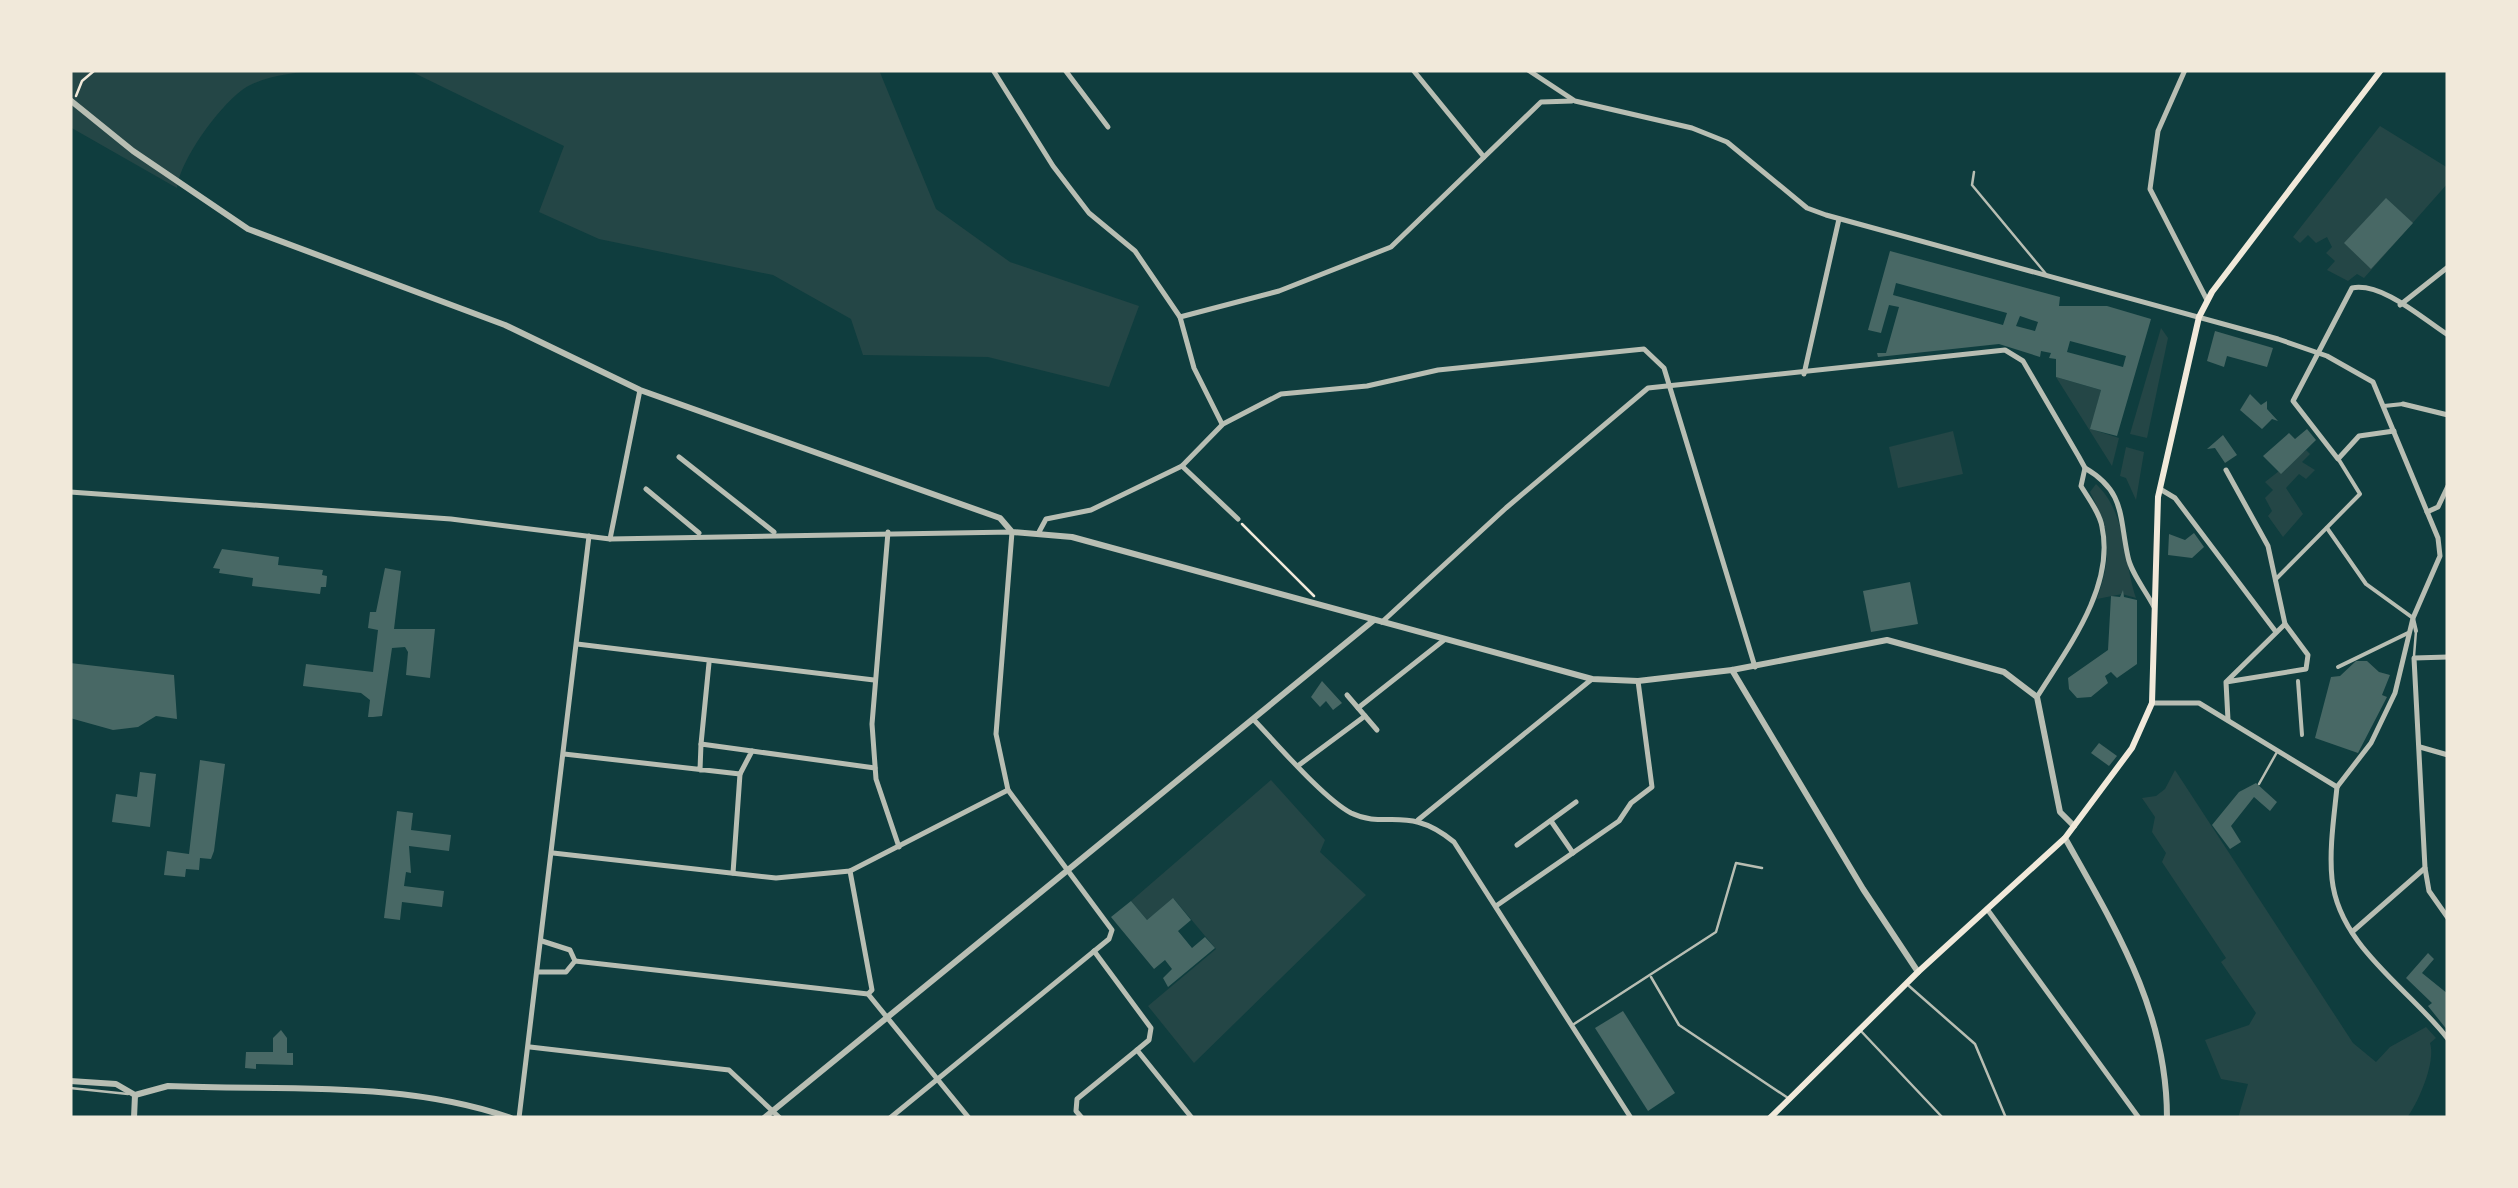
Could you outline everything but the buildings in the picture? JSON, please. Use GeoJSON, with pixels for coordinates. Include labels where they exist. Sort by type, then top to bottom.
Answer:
{"type":"FeatureCollection","features":[{"type":"Feature","properties":{"kind":"main road"},"geometry":{"type":"LineString","coordinates":[[1770,1118],[1918,972],[2065,838],[2132,748],[2152,704],[2160,488],[2199,316],[2380,70]]}},
{"type":"Feature","properties":{"kind":"street"},"geometry":{"type":"LineString","coordinates":[[994,70],[1053,166],[1089,214],[1135,251],[1180,317],[1194,368],[1223,424]]}},
{"type":"Feature","properties":{"kind":"street"},"geometry":{"type":"LineString","coordinates":[[1066,70],[1108,127]]}},
{"type":"Feature","properties":{"kind":"street"},"geometry":{"type":"LineString","coordinates":[[1413,70],[1484,157]]}},
{"type":"Feature","properties":{"kind":"street"},"geometry":{"type":"LineString","coordinates":[[1528,70],[1575,101]]}},
{"type":"Feature","properties":{"kind":"street"},"geometry":{"type":"LineString","coordinates":[[2185,70],[2158,131],[2150,189],[2208,300]]}},
{"type":"Feature","properties":{"kind":"street"},"geometry":{"type":"LineString","coordinates":[[1180,317],[1279,291],[1391,247],[1544,100],[1575,101],[1692,128],[1726,142],[1806,208],[2199,316],[2318,353],[2373,382],[2427,512],[2440,556],[2413,618],[2395,693],[2371,743],[2337,786],[2332,880],[2352,932],[2448,1040]]}},
{"type":"Feature","properties":{"kind":"street"},"geometry":{"type":"LineString","coordinates":[[72,102],[132,152],[248,229],[505,325],[640,390],[1000,518],[1012,532],[996,734],[1008,790],[1112,930],[1109,939],[1094,952],[890,1118]]}},
{"type":"Feature","properties":{"kind":"street"},"geometry":{"type":"LineString","coordinates":[[1804,374],[1839,219]]}},
{"type":"Feature","properties":{"kind":"street"},"geometry":{"type":"LineString","coordinates":[[2400,305],[2448,267]]}},
{"type":"Feature","properties":{"kind":"street"},"geometry":{"type":"LineString","coordinates":[[2275,580],[2360,494],[2292,401],[2352,288],[2362,286],[2448,335]]}},
{"type":"Feature","properties":{"kind":"street"},"geometry":{"type":"LineString","coordinates":[[1039,532],[1046,519],[1090,510],[1182,466],[1223,424],[1282,394],[1366,386],[1438,370],[1644,349],[1664,368],[1671,386],[1755,667]]}},
{"type":"Feature","properties":{"kind":"street"},"geometry":{"type":"LineString","coordinates":[[764,1118],[1378,621],[1648,388],[2006,350],[2023,361],[2085,468],[2102,478],[2123,510],[2128,561],[2154,607]]}},
{"type":"Feature","properties":{"kind":"street"},"geometry":{"type":"LineString","coordinates":[[610,538],[640,390]]}},
{"type":"Feature","properties":{"kind":"street"},"geometry":{"type":"LineString","coordinates":[[2384,406],[2403,404],[2448,416]]}},
{"type":"Feature","properties":{"kind":"street"},"geometry":{"type":"LineString","coordinates":[[2338,459],[2359,436],[2394,431]]}},
{"type":"Feature","properties":{"kind":"street"},"geometry":{"type":"LineString","coordinates":[[679,457],[776,534]]}},
{"type":"Feature","properties":{"kind":"street"},"geometry":{"type":"LineString","coordinates":[[1182,466],[1238,520]]}},
{"type":"Feature","properties":{"kind":"street"},"geometry":{"type":"LineString","coordinates":[[2074,826],[2060,812],[2038,697],[2079,630],[2099,582],[2102,524],[2081,486],[2085,468]]}},
{"type":"Feature","properties":{"kind":"street"},"geometry":{"type":"LineString","coordinates":[[2226,470],[2268,546],[2286,624],[2308,655],[2306,669],[2226,682]]}},
{"type":"Feature","properties":{"kind":"street"},"geometry":{"type":"LineString","coordinates":[[2427,512],[2438,507],[2448,486]]}},
{"type":"Feature","properties":{"kind":"street"},"geometry":{"type":"LineString","coordinates":[[646,488],[702,534]]}},
{"type":"Feature","properties":{"kind":"street"},"geometry":{"type":"LineString","coordinates":[[2160,488],[2176,498],[2276,632]]}},
{"type":"Feature","properties":{"kind":"street"},"geometry":{"type":"LineString","coordinates":[[70,492],[451,519],[610,538],[1039,532],[1072,537],[1592,679],[1638,681],[1755,667],[1887,640],[2004,672],[2038,697]]}},
{"type":"Feature","properties":{"kind":"street"},"geometry":{"type":"LineString","coordinates":[[2327,528],[2366,584],[2413,618]]}},
{"type":"Feature","properties":{"kind":"street"},"geometry":{"type":"LineString","coordinates":[[888,532],[874,680],[875,768],[900,848]]}},
{"type":"Feature","properties":{"kind":"street"},"geometry":{"type":"LineString","coordinates":[[519,1118],[589,536]]}},
{"type":"Feature","properties":{"kind":"street"},"geometry":{"type":"LineString","coordinates":[[2228,720],[2226,682],[2286,624]]}},
{"type":"Feature","properties":{"kind":"street"},"geometry":{"type":"LineString","coordinates":[[2338,667],[2412,632]]}},
{"type":"Feature","properties":{"kind":"street"},"geometry":{"type":"LineString","coordinates":[[1358,708],[1444,640]]}},
{"type":"Feature","properties":{"kind":"street"},"geometry":{"type":"LineString","coordinates":[[576,644],[708,663],[874,680]]}},
{"type":"Feature","properties":{"kind":"street"},"geometry":{"type":"LineString","coordinates":[[2448,658],[2414,658],[2425,868],[2429,891],[2448,918]]}},
{"type":"Feature","properties":{"kind":"street"},"geometry":{"type":"LineString","coordinates":[[700,770],[708,663]]}},
{"type":"Feature","properties":{"kind":"street"},"geometry":{"type":"LineString","coordinates":[[1732,670],[1862,889],[1918,972]]}},
{"type":"Feature","properties":{"kind":"street"},"geometry":{"type":"LineString","coordinates":[[1418,820],[1592,679]]}},
{"type":"Feature","properties":{"kind":"street"},"geometry":{"type":"LineString","coordinates":[[1496,906],[1619,821],[1631,802],[1652,786],[1638,681]]}},
{"type":"Feature","properties":{"kind":"street"},"geometry":{"type":"LineString","coordinates":[[2298,681],[2302,735]]}},
{"type":"Feature","properties":{"kind":"street"},"geometry":{"type":"LineString","coordinates":[[1347,695],[1377,730]]}},
{"type":"Feature","properties":{"kind":"street"},"geometry":{"type":"LineString","coordinates":[[2152,704],[2199,703],[2337,786]]}},
{"type":"Feature","properties":{"kind":"street"},"geometry":{"type":"LineString","coordinates":[[1299,765],[1365,716]]}},
{"type":"Feature","properties":{"kind":"street"},"geometry":{"type":"LineString","coordinates":[[1254,720],[1353,814],[1418,820],[1434,826],[1454,842],[1632,1118]]}},
{"type":"Feature","properties":{"kind":"street"},"geometry":{"type":"LineString","coordinates":[[701,744],[875,768]]}},
{"type":"Feature","properties":{"kind":"street"},"geometry":{"type":"LineString","coordinates":[[2420,747],[2448,755]]}},
{"type":"Feature","properties":{"kind":"street"},"geometry":{"type":"LineString","coordinates":[[732,873],[740,774],[752,751]]}},
{"type":"Feature","properties":{"kind":"street"},"geometry":{"type":"LineString","coordinates":[[564,754],[740,774]]}},
{"type":"Feature","properties":{"kind":"street"},"geometry":{"type":"LineString","coordinates":[[552,852],[798,878],[850,871],[1008,790]]}},
{"type":"Feature","properties":{"kind":"street"},"geometry":{"type":"LineString","coordinates":[[1517,845],[1576,802]]}},
{"type":"Feature","properties":{"kind":"street"},"geometry":{"type":"LineString","coordinates":[[1551,822],[1573,853]]}},
{"type":"Feature","properties":{"kind":"street"},"geometry":{"type":"LineString","coordinates":[[2065,838],[2121,940],[2150,1008],[2167,1071],[2167,1118]]}},
{"type":"Feature","properties":{"kind":"street"},"geometry":{"type":"LineString","coordinates":[[2352,932],[2425,868]]}},
{"type":"Feature","properties":{"kind":"street"},"geometry":{"type":"LineString","coordinates":[[850,871],[872,990],[868,994]]}},
{"type":"Feature","properties":{"kind":"street"},"geometry":{"type":"LineString","coordinates":[[1986,909],[2139,1118]]}},
{"type":"Feature","properties":{"kind":"street"},"geometry":{"type":"LineString","coordinates":[[542,942],[570,950],[574,961]]}},
{"type":"Feature","properties":{"kind":"street"},"geometry":{"type":"LineString","coordinates":[[1082,1118],[1076,1111],[1076,1098],[1149,1040],[1151,1028],[1094,952]]}},
{"type":"Feature","properties":{"kind":"street"},"geometry":{"type":"LineString","coordinates":[[574,961],[868,994],[970,1118]]}},
{"type":"Feature","properties":{"kind":"street"},"geometry":{"type":"LineString","coordinates":[[538,972],[566,972],[574,961]]}},
{"type":"Feature","properties":{"kind":"street"},"geometry":{"type":"LineString","coordinates":[[530,1046],[729,1070],[780,1118]]}},
{"type":"Feature","properties":{"kind":"street"},"geometry":{"type":"LineString","coordinates":[[1137,1050],[1192,1118]]}},
{"type":"Feature","properties":{"kind":"street"},"geometry":{"type":"LineString","coordinates":[[70,1085],[116,1084],[136,1095],[168,1086],[404,1095],[449,1101],[511,1118]]}},
{"type":"Feature","properties":{"kind":"street"},"geometry":{"type":"LineString","coordinates":[[134,1118],[136,1095]]}},
{"type":"Feature","properties":{"kind":"lane"},"geometry":{"type":"LineString","coordinates":[[1974,172],[1972,185],[2048,275]]}},
{"type":"Feature","properties":{"kind":"lane"},"geometry":{"type":"LineString","coordinates":[[2412,632],[2414,658]]}},
{"type":"Feature","properties":{"kind":"lane"},"geometry":{"type":"LineString","coordinates":[[2259,784],[2278,750]]}},
{"type":"Feature","properties":{"kind":"lane"},"geometry":{"type":"LineString","coordinates":[[1572,1025],[1716,932],[1736,863],[1762,868]]}},
{"type":"Feature","properties":{"kind":"lane"},"geometry":{"type":"LineString","coordinates":[[1649,974],[1679,1024],[1790,1099]]}},
{"type":"Feature","properties":{"kind":"lane"},"geometry":{"type":"LineString","coordinates":[[1906,984],[1975,1044],[2006,1118]]}},
{"type":"Feature","properties":{"kind":"lane"},"geometry":{"type":"LineString","coordinates":[[1859,1029],[1942,1118]]}},
{"type":"Feature","properties":{"kind":"path"},"geometry":{"type":"LineString","coordinates":[[72,102],[82,81],[95,70]]}},
{"type":"Feature","properties":{"kind":"path"},"geometry":{"type":"LineString","coordinates":[[1238,520],[1313,592],[1316,605]]}},
{"type":"Feature","properties":{"kind":"shaded area"},"geometry":{"type":"Polygon","coordinates":[[[70,70],[320,70],[269,78],[242,90],[202,135],[185,163],[177,188],[70,127],[70,70]]]}},
{"type":"Feature","properties":{"kind":"shaded area"},"geometry":{"type":"Polygon","coordinates":[[[408,70],[879,70],[936,209],[1010,262],[1139,306],[1109,387],[988,357],[863,355],[851,319],[773,275],[599,239],[539,212],[564,146],[408,70]]]}},
{"type":"Feature","properties":{"kind":"shaded area"},"geometry":{"type":"Polygon","coordinates":[[[2380,126],[2448,168],[2448,183],[2364,278],[2357,274],[2348,281],[2327,270],[2335,261],[2326,253],[2332,247],[2327,237],[2316,243],[2308,235],[2300,243],[2293,237],[2380,126]]]}},
{"type":"Feature","properties":{"kind":"shaded area"},"geometry":{"type":"Polygon","coordinates":[[[2161,328],[2168,338],[2147,438],[2130,434],[2161,328]]]}},
{"type":"Feature","properties":{"kind":"shaded area"},"geometry":{"type":"Polygon","coordinates":[[[2056,377],[2101,390],[2091,429],[2119,438],[2112,466],[2056,377]]]}},
{"type":"Feature","properties":{"kind":"shaded area"},"geometry":{"type":"Polygon","coordinates":[[[1953,431],[1963,474],[1898,488],[1889,447],[1953,431]]]}},
{"type":"Feature","properties":{"kind":"shaded area"},"geometry":{"type":"Polygon","coordinates":[[[2126,447],[2144,452],[2136,500],[2126,478],[2120,476],[2126,447]]]}},
{"type":"Feature","properties":{"kind":"shaded area"},"geometry":{"type":"Polygon","coordinates":[[[2306,450],[2310,454],[2302,462],[2315,470],[2306,479],[2299,474],[2286,488],[2303,514],[2283,537],[2268,516],[2272,511],[2265,498],[2273,490],[2265,482],[2306,450]]]}},
{"type":"Feature","properties":{"kind":"shaded area"},"geometry":{"type":"Polygon","coordinates":[[[2096,484],[2119,523],[2136,598],[2122,594],[2097,599],[2107,544],[2090,492],[2096,484]]]}},
{"type":"Feature","properties":{"kind":"shaded area"},"geometry":{"type":"Polygon","coordinates":[[[2175,770],[2353,1043],[2376,1062],[2390,1047],[2426,1027],[2436,1038],[2430,1043],[2431,1060],[2425,1081],[2407,1118],[2238,1118],[2248,1084],[2221,1079],[2205,1040],[2249,1025],[2256,1013],[2221,962],[2226,958],[2162,862],[2166,853],[2152,832],[2155,817],[2142,798],[2156,796],[2165,789],[2175,770]]]}},
{"type":"Feature","properties":{"kind":"shaded area"},"geometry":{"type":"Polygon","coordinates":[[[1271,780],[1325,840],[1320,852],[1366,895],[1194,1063],[1148,1006],[1216,949],[1174,899],[1147,920],[1131,901],[1271,780]]]}}]}
